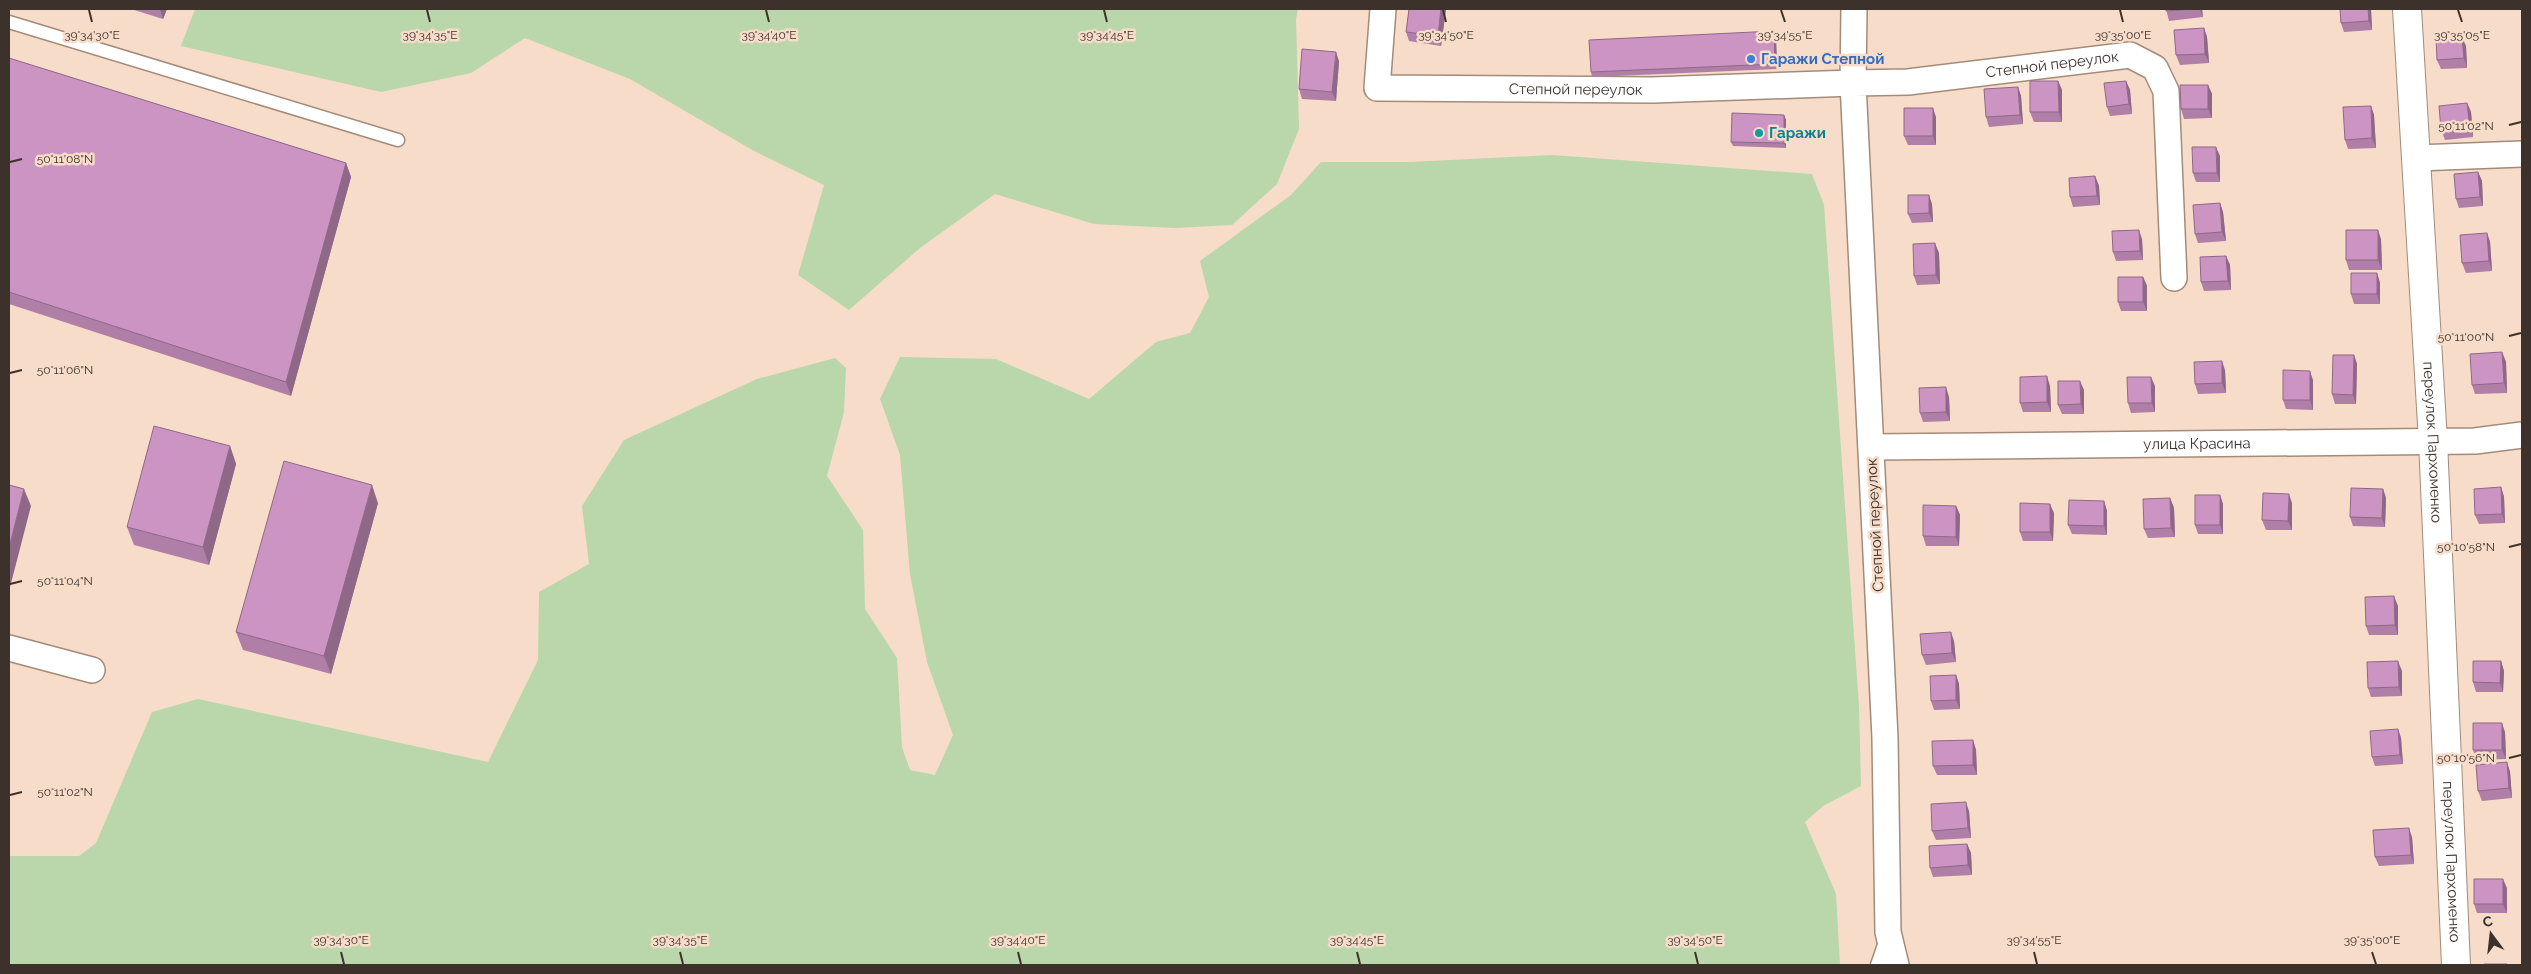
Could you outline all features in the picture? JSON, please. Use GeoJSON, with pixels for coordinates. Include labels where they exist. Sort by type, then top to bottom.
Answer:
{"type":"FeatureCollection","features":[{"type":"Feature","properties":{"kind":"street","name":"Степной переулок"},"geometry":{"type":"LineString","coordinates":[[1383,9],[1377,88],[1653,90],[1917,81],[2130,55],[2155,68],[2166,91],[2174,278]]}},
{"type":"Feature","properties":{"kind":"street","name":"Степной переулок"},"geometry":{"type":"LineString","coordinates":[[1854,9],[1853,83],[1885,738],[1888,932],[1896,965]]}},
{"type":"Feature","properties":{"kind":"street","name":"переулок Пархоменко"},"geometry":{"type":"LineString","coordinates":[[2407,9],[2433,441],[2456,965]]}},
{"type":"Feature","properties":{"kind":"street"},"geometry":{"type":"LineString","coordinates":[[2417,158],[2522,154]]}},
{"type":"Feature","properties":{"kind":"street","name":"улица Красина"},"geometry":{"type":"LineString","coordinates":[[1872,448],[2475,442],[2522,435]]}},
{"type":"Feature","properties":{"kind":"street"},"geometry":{"type":"LineString","coordinates":[[9,648],[92,670]]}},
{"type":"Feature","properties":{"kind":"lane"},"geometry":{"type":"LineString","coordinates":[[9,22],[398,140]]}},
{"type":"Feature","properties":{"kind":"lane"},"geometry":{"type":"LineString","coordinates":[[1877,965],[1888,932]]}},
{"type":"Feature","properties":{"kind":"green space"},"geometry":{"type":"Polygon","coordinates":[[[195,9],[1298,9],[1296,19],[1299,129],[1277,184],[1232,225],[1175,228],[1094,224],[995,194],[920,248],[849,310],[798,275],[824,185],[754,151],[630,79],[525,38],[471,73],[381,92],[181,46],[195,9]]]}},
{"type":"Feature","properties":{"kind":"green space"},"geometry":{"type":"Polygon","coordinates":[[[1552,155],[1812,174],[1824,205],[1859,707],[1861,786],[1823,806],[1805,822],[1836,894],[1840,965],[9,965],[9,856],[79,856],[96,843],[152,712],[198,699],[488,762],[538,660],[539,592],[589,564],[582,506],[624,440],[757,379],[835,358],[846,368],[844,412],[827,476],[863,530],[865,609],[897,658],[902,747],[910,770],[935,775],[953,735],[927,662],[910,574],[900,455],[880,399],[900,357],[996,359],[1089,399],[1156,342],[1190,333],[1209,297],[1200,261],[1291,195],[1321,162],[1410,162],[1552,155]]]}},
{"type":"Feature","properties":{"kind":"building"},"geometry":{"type":"Polygon","coordinates":[[[1409,9],[1441,9],[1438,36],[1406,32],[1409,9]]]}},
{"type":"Feature","properties":{"kind":"building"},"geometry":{"type":"Polygon","coordinates":[[[2166,9],[2192,9],[2166,11],[2166,9]]]}},
{"type":"Feature","properties":{"kind":"building"},"geometry":{"type":"Polygon","coordinates":[[[2340,9],[2368,9],[2369,21],[2341,23],[2340,9]]]}},
{"type":"Feature","properties":{"kind":"building"},"geometry":{"type":"Polygon","coordinates":[[[2204,28],[2205,54],[2176,55],[2174,30],[2204,28]]]}},
{"type":"Feature","properties":{"kind":"building"},"geometry":{"type":"Polygon","coordinates":[[[1774,31],[1775,64],[1591,72],[1589,40],[1774,31]]]}},
{"type":"Feature","properties":{"kind":"building"},"geometry":{"type":"Polygon","coordinates":[[[2462,37],[2464,58],[2437,60],[2436,39],[2462,37]]]}},
{"type":"Feature","properties":{"kind":"building"},"geometry":{"type":"Polygon","coordinates":[[[1302,49],[1336,52],[1332,92],[1299,89],[1302,49]]]}},
{"type":"Feature","properties":{"kind":"building"},"geometry":{"type":"Polygon","coordinates":[[[9,58],[346,163],[286,382],[9,292],[9,58]]]}},
{"type":"Feature","properties":{"kind":"building"},"geometry":{"type":"Polygon","coordinates":[[[2030,81],[2058,81],[2059,112],[2030,112],[2030,81]]]}},
{"type":"Feature","properties":{"kind":"building"},"geometry":{"type":"Polygon","coordinates":[[[2126,81],[2129,104],[2107,107],[2104,83],[2126,81]]]}},
{"type":"Feature","properties":{"kind":"building"},"geometry":{"type":"Polygon","coordinates":[[[2180,85],[2208,85],[2208,109],[2181,109],[2180,85]]]}},
{"type":"Feature","properties":{"kind":"building"},"geometry":{"type":"Polygon","coordinates":[[[2018,87],[2020,115],[1986,117],[1984,89],[2018,87]]]}},
{"type":"Feature","properties":{"kind":"building"},"geometry":{"type":"Polygon","coordinates":[[[2467,103],[2470,127],[2441,130],[2439,106],[2467,103]]]}},
{"type":"Feature","properties":{"kind":"building"},"geometry":{"type":"Polygon","coordinates":[[[2371,106],[2372,138],[2345,140],[2343,107],[2371,106]]]}},
{"type":"Feature","properties":{"kind":"building"},"geometry":{"type":"Polygon","coordinates":[[[1904,108],[1933,108],[1933,136],[1904,136],[1904,108]]]}},
{"type":"Feature","properties":{"kind":"building","name":"Гаражи"},"geometry":{"type":"Polygon","coordinates":[[[1732,113],[1784,115],[1784,143],[1731,142],[1732,113]]]}},
{"type":"Feature","properties":{"kind":"building"},"geometry":{"type":"Polygon","coordinates":[[[2192,147],[2216,147],[2217,173],[2193,173],[2192,147]]]}},
{"type":"Feature","properties":{"kind":"building"},"geometry":{"type":"Polygon","coordinates":[[[2478,172],[2480,197],[2456,199],[2454,174],[2478,172]]]}},
{"type":"Feature","properties":{"kind":"building"},"geometry":{"type":"Polygon","coordinates":[[[2095,176],[2097,196],[2070,197],[2069,178],[2095,176]]]}},
{"type":"Feature","properties":{"kind":"building"},"geometry":{"type":"Polygon","coordinates":[[[1908,195],[1929,195],[1929,213],[1908,214],[1908,195]]]}},
{"type":"Feature","properties":{"kind":"building"},"geometry":{"type":"Polygon","coordinates":[[[2220,203],[2222,232],[2195,234],[2193,205],[2220,203]]]}},
{"type":"Feature","properties":{"kind":"building"},"geometry":{"type":"Polygon","coordinates":[[[2139,230],[2140,251],[2113,252],[2112,231],[2139,230]]]}},
{"type":"Feature","properties":{"kind":"building"},"geometry":{"type":"Polygon","coordinates":[[[2346,230],[2378,230],[2378,260],[2346,260],[2346,230]]]}},
{"type":"Feature","properties":{"kind":"building"},"geometry":{"type":"Polygon","coordinates":[[[2487,233],[2489,261],[2462,263],[2460,235],[2487,233]]]}},
{"type":"Feature","properties":{"kind":"building"},"geometry":{"type":"Polygon","coordinates":[[[1935,243],[1936,275],[1914,276],[1913,244],[1935,243]]]}},
{"type":"Feature","properties":{"kind":"building"},"geometry":{"type":"Polygon","coordinates":[[[2226,256],[2228,281],[2201,282],[2200,257],[2226,256]]]}},
{"type":"Feature","properties":{"kind":"building"},"geometry":{"type":"Polygon","coordinates":[[[2351,273],[2377,273],[2377,294],[2351,294],[2351,273]]]}},
{"type":"Feature","properties":{"kind":"building"},"geometry":{"type":"Polygon","coordinates":[[[2118,277],[2143,277],[2143,302],[2118,302],[2118,277]]]}},
{"type":"Feature","properties":{"kind":"building"},"geometry":{"type":"Polygon","coordinates":[[[2502,352],[2504,383],[2472,385],[2470,354],[2502,352]]]}},
{"type":"Feature","properties":{"kind":"building"},"geometry":{"type":"Polygon","coordinates":[[[2333,355],[2354,355],[2353,395],[2332,394],[2333,355]]]}},
{"type":"Feature","properties":{"kind":"building"},"geometry":{"type":"Polygon","coordinates":[[[2222,361],[2222,383],[2195,384],[2194,362],[2222,361]]]}},
{"type":"Feature","properties":{"kind":"building"},"geometry":{"type":"Polygon","coordinates":[[[2283,370],[2310,371],[2310,400],[2283,400],[2283,370]]]}},
{"type":"Feature","properties":{"kind":"building"},"geometry":{"type":"Polygon","coordinates":[[[2047,376],[2047,402],[2020,403],[2020,377],[2047,376]]]}},
{"type":"Feature","properties":{"kind":"building"},"geometry":{"type":"Polygon","coordinates":[[[2127,377],[2151,377],[2152,403],[2128,403],[2127,377]]]}},
{"type":"Feature","properties":{"kind":"building"},"geometry":{"type":"Polygon","coordinates":[[[2058,381],[2080,381],[2081,404],[2058,405],[2058,381]]]}},
{"type":"Feature","properties":{"kind":"building"},"geometry":{"type":"Polygon","coordinates":[[[1946,387],[1946,412],[1920,413],[1919,388],[1946,387]]]}},
{"type":"Feature","properties":{"kind":"building"},"geometry":{"type":"Polygon","coordinates":[[[154,426],[230,446],[203,547],[127,527],[154,426]]]}},
{"type":"Feature","properties":{"kind":"building"},"geometry":{"type":"Polygon","coordinates":[[[284,461],[372,485],[324,656],[236,632],[284,461]]]}},
{"type":"Feature","properties":{"kind":"building"},"geometry":{"type":"Polygon","coordinates":[[[9,485],[24,489],[9,548],[9,485]]]}},
{"type":"Feature","properties":{"kind":"building"},"geometry":{"type":"Polygon","coordinates":[[[2501,487],[2502,514],[2475,515],[2474,489],[2501,487]]]}},
{"type":"Feature","properties":{"kind":"building"},"geometry":{"type":"Polygon","coordinates":[[[2351,488],[2383,489],[2382,518],[2350,517],[2351,488]]]}},
{"type":"Feature","properties":{"kind":"building"},"geometry":{"type":"Polygon","coordinates":[[[2263,493],[2289,494],[2288,521],[2262,520],[2263,493]]]}},
{"type":"Feature","properties":{"kind":"building"},"geometry":{"type":"Polygon","coordinates":[[[2195,495],[2220,495],[2220,525],[2195,525],[2195,495]]]}},
{"type":"Feature","properties":{"kind":"building"},"geometry":{"type":"Polygon","coordinates":[[[2170,498],[2171,528],[2144,529],[2143,499],[2170,498]]]}},
{"type":"Feature","properties":{"kind":"building"},"geometry":{"type":"Polygon","coordinates":[[[2069,500],[2104,501],[2104,526],[2068,525],[2069,500]]]}},
{"type":"Feature","properties":{"kind":"building"},"geometry":{"type":"Polygon","coordinates":[[[2020,503],[2050,504],[2050,532],[2020,532],[2020,503]]]}},
{"type":"Feature","properties":{"kind":"building"},"geometry":{"type":"Polygon","coordinates":[[[1923,505],[1956,506],[1956,537],[1923,536],[1923,505]]]}},
{"type":"Feature","properties":{"kind":"building"},"geometry":{"type":"Polygon","coordinates":[[[2394,596],[2395,625],[2366,626],[2365,597],[2394,596]]]}},
{"type":"Feature","properties":{"kind":"building"},"geometry":{"type":"Polygon","coordinates":[[[1951,632],[1952,653],[1922,655],[1920,634],[1951,632]]]}},
{"type":"Feature","properties":{"kind":"building"},"geometry":{"type":"Polygon","coordinates":[[[2398,661],[2399,687],[2368,688],[2367,662],[2398,661]]]}},
{"type":"Feature","properties":{"kind":"building"},"geometry":{"type":"Polygon","coordinates":[[[2473,661],[2501,661],[2500,683],[2473,682],[2473,661]]]}},
{"type":"Feature","properties":{"kind":"building"},"geometry":{"type":"Polygon","coordinates":[[[1956,675],[1956,700],[1931,701],[1930,676],[1956,675]]]}},
{"type":"Feature","properties":{"kind":"building"},"geometry":{"type":"Polygon","coordinates":[[[2473,723],[2502,723],[2502,750],[2473,750],[2473,723]]]}},
{"type":"Feature","properties":{"kind":"building"},"geometry":{"type":"Polygon","coordinates":[[[2398,729],[2400,755],[2372,757],[2370,731],[2398,729]]]}},
{"type":"Feature","properties":{"kind":"building"},"geometry":{"type":"Polygon","coordinates":[[[1973,740],[1973,765],[1933,766],[1932,741],[1973,740]]]}},
{"type":"Feature","properties":{"kind":"building"},"geometry":{"type":"Polygon","coordinates":[[[2507,762],[2509,788],[2478,791],[2476,765],[2507,762]]]}},
{"type":"Feature","properties":{"kind":"building"},"geometry":{"type":"Polygon","coordinates":[[[1966,802],[1968,828],[1932,831],[1931,804],[1966,802]]]}},
{"type":"Feature","properties":{"kind":"building"},"geometry":{"type":"Polygon","coordinates":[[[2409,828],[2411,855],[2375,857],[2373,830],[2409,828]]]}},
{"type":"Feature","properties":{"kind":"building"},"geometry":{"type":"Polygon","coordinates":[[[1967,844],[1968,865],[1930,868],[1929,846],[1967,844]]]}},
{"type":"Feature","properties":{"kind":"building"},"geometry":{"type":"Polygon","coordinates":[[[2474,879],[2503,879],[2503,904],[2474,904],[2474,879]]]}},
{"type":"Feature","properties":{"kind":"building"},"geometry":{"type":"Polygon","coordinates":[[[2507,964],[2507,965],[2484,965],[2507,964]]]}},
{"type":"Feature","properties":{"kind":"place","name":"Гаражи Степной"},"geometry":{"type":"Point","coordinates":[1751,59]}},
{"type":"Feature","properties":{"kind":"place","name":"Гаражи"},"geometry":{"type":"Point","coordinates":[1759,133]}}]}
